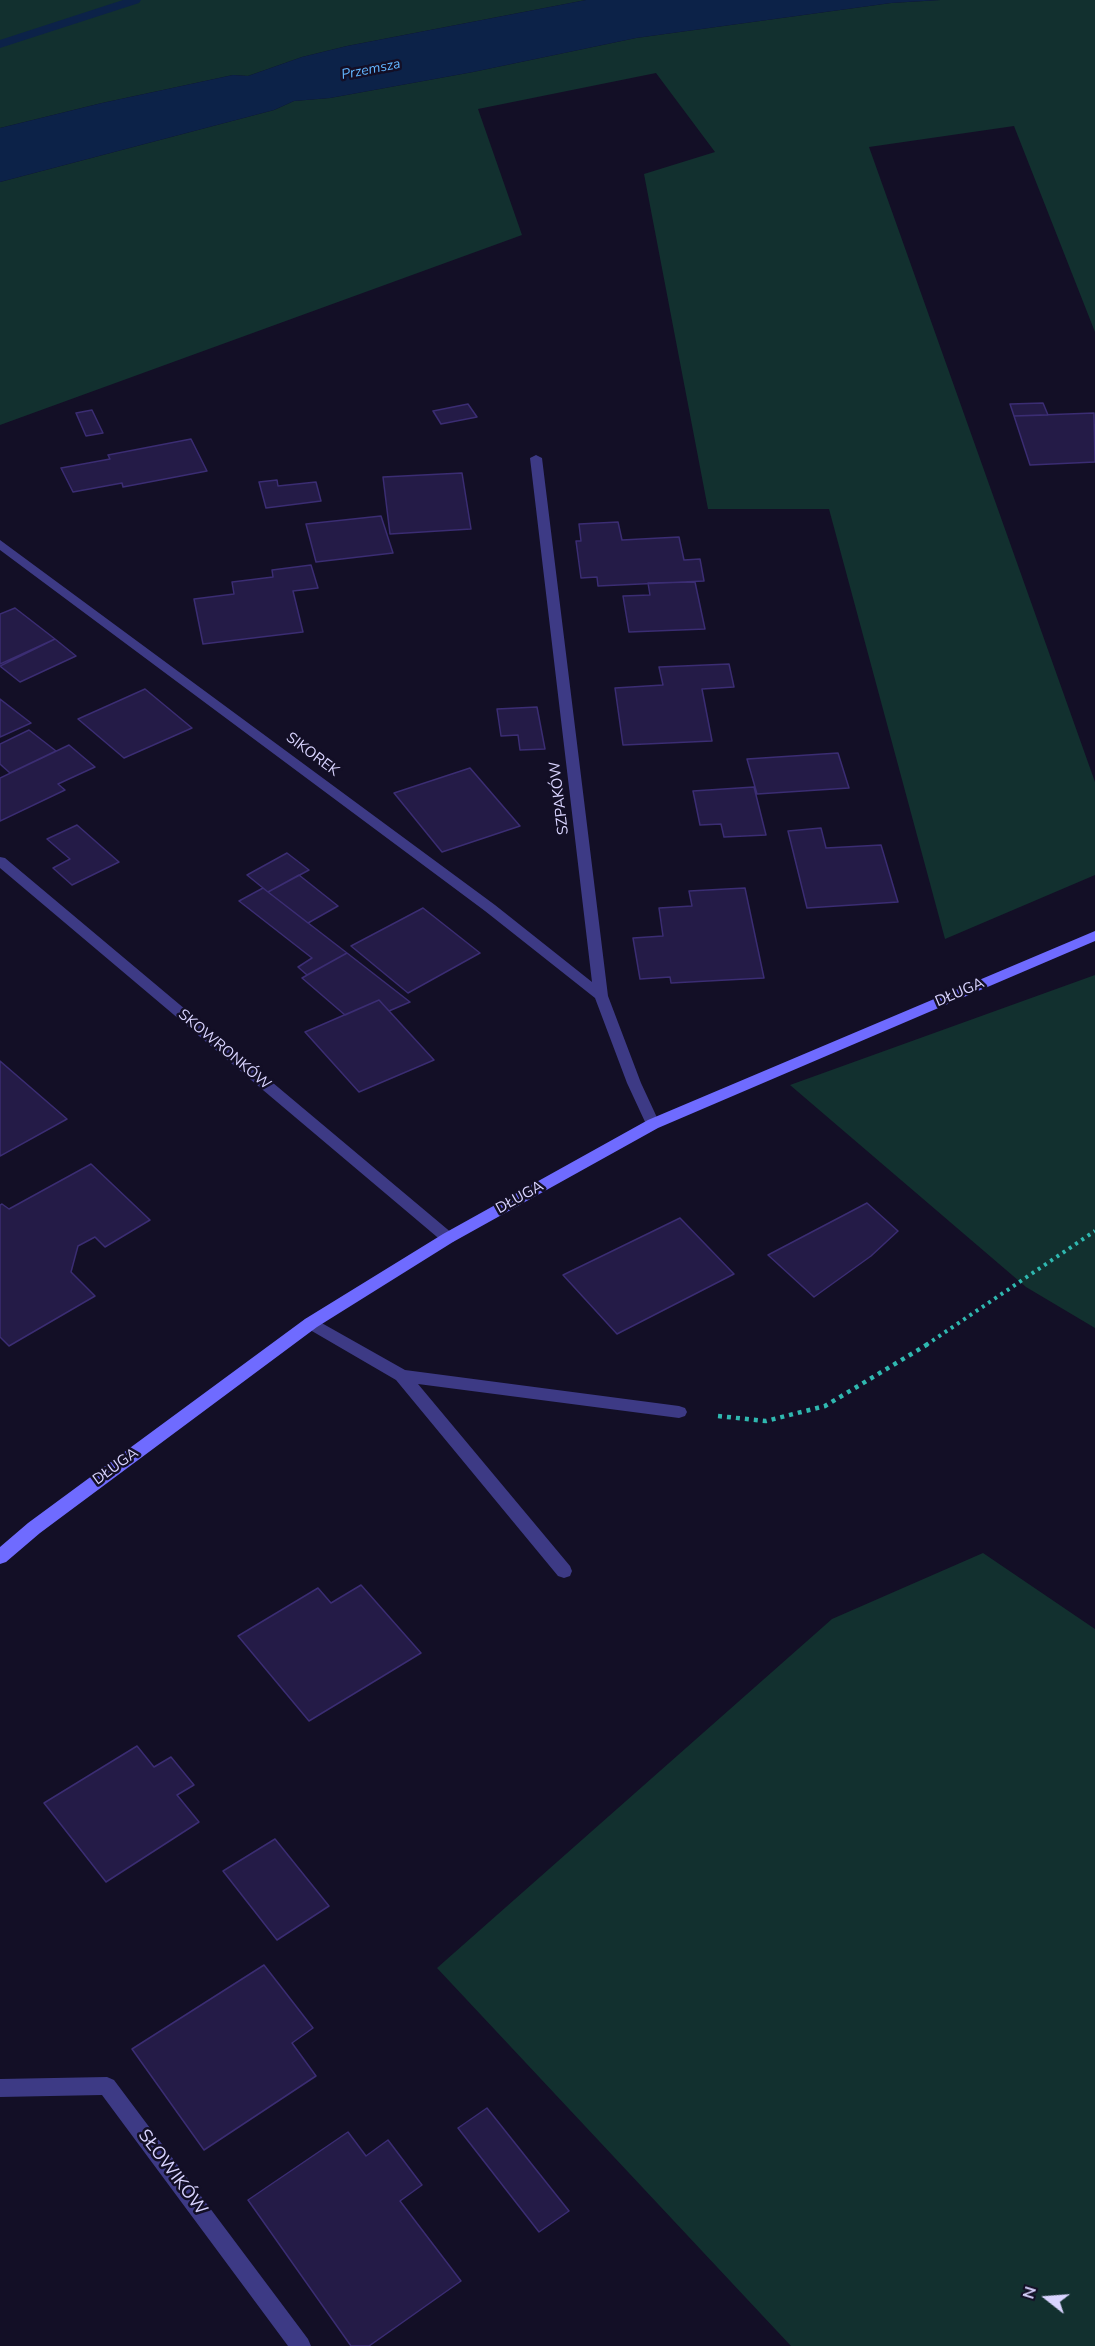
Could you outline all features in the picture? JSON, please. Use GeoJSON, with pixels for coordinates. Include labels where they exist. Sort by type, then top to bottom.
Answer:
{"type":"FeatureCollection","features":[{"type":"Feature","properties":{"kind":"street","name":"SZPAKÓW"},"geometry":{"type":"LineString","coordinates":[[536,458],[601,996],[634,1083],[653,1125]]}},
{"type":"Feature","properties":{"kind":"street","name":"SIKOREK"},"geometry":{"type":"LineString","coordinates":[[0,544],[490,908],[601,996]]}},
{"type":"Feature","properties":{"kind":"street","name":"SKOWRONKÓW"},"geometry":{"type":"LineString","coordinates":[[0,861],[448,1239]]}},
{"type":"Feature","properties":{"kind":"street","name":"DŁUGA"},"geometry":{"type":"LineString","coordinates":[[0,1557],[34,1528],[311,1323],[448,1239],[653,1125],[1095,936]]}},
{"type":"Feature","properties":{"kind":"street"},"geometry":{"type":"LineString","coordinates":[[311,1323],[402,1376],[564,1571]]}},
{"type":"Feature","properties":{"kind":"street"},"geometry":{"type":"LineString","coordinates":[[402,1376],[679,1412]]}},
{"type":"Feature","properties":{"kind":"street","name":"SŁOWIKÓW"},"geometry":{"type":"LineString","coordinates":[[0,2088],[107,2086],[301,2346]]}},
{"type":"Feature","properties":{"kind":"path"},"geometry":{"type":"LineString","coordinates":[[679,1412],[766,1421],[825,1406],[911,1355],[1095,1231]]}},
{"type":"Feature","properties":{"kind":"green space"},"geometry":{"type":"Polygon","coordinates":[[[0,0],[586,0],[347,46],[302,57],[248,76],[233,75],[0,128],[0,0]]]}},
{"type":"Feature","properties":{"kind":"green space"},"geometry":{"type":"Polygon","coordinates":[[[940,0],[1095,0],[1095,332],[1014,126],[869,147],[1095,782],[1095,875],[945,939],[829,509],[708,509],[644,174],[715,152],[656,73],[478,109],[522,235],[0,425],[0,182],[274,110],[294,101],[330,98],[473,72],[636,38],[891,3],[940,0]]]}},
{"type":"Feature","properties":{"kind":"green space"},"geometry":{"type":"Polygon","coordinates":[[[1095,975],[1095,1328],[1026,1287],[790,1085],[1095,975]]]}},
{"type":"Feature","properties":{"kind":"green space"},"geometry":{"type":"Polygon","coordinates":[[[983,1553],[1095,1629],[1095,2346],[791,2346],[437,1968],[832,1619],[983,1553]]]}},
{"type":"Feature","properties":{"kind":"water","name":"Przemsza"},"geometry":{"type":"Polygon","coordinates":[[[586,0],[940,0],[891,3],[636,38],[473,72],[330,98],[294,101],[274,110],[0,182],[0,128],[233,75],[248,76],[302,57],[347,46],[586,0]]]}},
{"type":"Feature","properties":{"kind":"building"},"geometry":{"type":"Polygon","coordinates":[[[1043,403],[1048,415],[1014,416],[1010,404],[1043,403]]]}},
{"type":"Feature","properties":{"kind":"building"},"geometry":{"type":"Polygon","coordinates":[[[468,404],[477,417],[441,424],[433,411],[468,404]]]}},
{"type":"Feature","properties":{"kind":"building"},"geometry":{"type":"Polygon","coordinates":[[[92,410],[103,433],[86,436],[76,413],[92,410]]]}},
{"type":"Feature","properties":{"kind":"building"},"geometry":{"type":"Polygon","coordinates":[[[1094,413],[1095,462],[1030,465],[1014,416],[1094,413]]]}},
{"type":"Feature","properties":{"kind":"building"},"geometry":{"type":"Polygon","coordinates":[[[191,439],[207,471],[123,487],[122,483],[73,492],[61,468],[110,459],[108,455],[191,439]]]}},
{"type":"Feature","properties":{"kind":"building"},"geometry":{"type":"Polygon","coordinates":[[[462,473],[471,529],[390,534],[383,477],[462,473]]]}},
{"type":"Feature","properties":{"kind":"building"},"geometry":{"type":"Polygon","coordinates":[[[277,480],[278,486],[316,482],[321,501],[266,508],[259,482],[277,480]]]}},
{"type":"Feature","properties":{"kind":"building"},"geometry":{"type":"Polygon","coordinates":[[[381,516],[393,553],[316,562],[306,524],[381,516]]]}},
{"type":"Feature","properties":{"kind":"building"},"geometry":{"type":"Polygon","coordinates":[[[618,522],[622,540],[679,537],[684,560],[700,559],[704,581],[598,586],[597,577],[581,578],[576,541],[581,541],[579,524],[618,522]]]}},
{"type":"Feature","properties":{"kind":"building"},"geometry":{"type":"Polygon","coordinates":[[[311,565],[318,588],[293,591],[303,632],[203,644],[194,599],[234,594],[232,582],[273,577],[272,570],[311,565]]]}},
{"type":"Feature","properties":{"kind":"building"},"geometry":{"type":"Polygon","coordinates":[[[695,582],[705,629],[629,632],[623,596],[650,595],[648,583],[695,582]]]}},
{"type":"Feature","properties":{"kind":"building"},"geometry":{"type":"Polygon","coordinates":[[[15,608],[55,639],[0,664],[0,614],[15,608]]]}},
{"type":"Feature","properties":{"kind":"building"},"geometry":{"type":"Polygon","coordinates":[[[55,639],[76,656],[20,682],[0,666],[55,639]]]}},
{"type":"Feature","properties":{"kind":"building"},"geometry":{"type":"Polygon","coordinates":[[[729,664],[734,687],[702,689],[712,741],[623,745],[615,688],[663,685],[659,667],[729,664]]]}},
{"type":"Feature","properties":{"kind":"building"},"geometry":{"type":"Polygon","coordinates":[[[145,689],[192,728],[124,758],[78,719],[145,689]]]}},
{"type":"Feature","properties":{"kind":"building"},"geometry":{"type":"Polygon","coordinates":[[[0,699],[31,723],[0,737],[0,699]]]}},
{"type":"Feature","properties":{"kind":"building"},"geometry":{"type":"Polygon","coordinates":[[[537,707],[545,749],[520,750],[518,735],[501,736],[497,709],[537,707]]]}},
{"type":"Feature","properties":{"kind":"building"},"geometry":{"type":"Polygon","coordinates":[[[29,730],[56,751],[10,773],[0,764],[0,744],[29,730]]]}},
{"type":"Feature","properties":{"kind":"building"},"geometry":{"type":"Polygon","coordinates":[[[69,745],[95,767],[58,784],[65,790],[0,821],[0,778],[69,745]]]}},
{"type":"Feature","properties":{"kind":"building"},"geometry":{"type":"Polygon","coordinates":[[[838,753],[849,788],[757,794],[747,759],[838,753]]]}},
{"type":"Feature","properties":{"kind":"building"},"geometry":{"type":"Polygon","coordinates":[[[470,768],[520,826],[442,852],[394,793],[470,768]]]}},
{"type":"Feature","properties":{"kind":"building"},"geometry":{"type":"Polygon","coordinates":[[[754,787],[766,835],[724,837],[721,824],[700,825],[693,791],[754,787]]]}},
{"type":"Feature","properties":{"kind":"building"},"geometry":{"type":"Polygon","coordinates":[[[77,825],[119,862],[72,885],[53,868],[70,859],[47,839],[77,825]]]}},
{"type":"Feature","properties":{"kind":"building"},"geometry":{"type":"Polygon","coordinates":[[[821,828],[826,848],[881,845],[898,902],[807,908],[788,831],[821,828]]]}},
{"type":"Feature","properties":{"kind":"building"},"geometry":{"type":"Polygon","coordinates":[[[287,853],[309,870],[268,892],[247,875],[287,853]]]}},
{"type":"Feature","properties":{"kind":"building"},"geometry":{"type":"Polygon","coordinates":[[[299,875],[338,906],[308,923],[268,892],[299,875]]]}},
{"type":"Feature","properties":{"kind":"building"},"geometry":{"type":"Polygon","coordinates":[[[263,888],[347,953],[307,975],[298,967],[312,958],[239,901],[263,888]]]}},
{"type":"Feature","properties":{"kind":"building"},"geometry":{"type":"Polygon","coordinates":[[[745,888],[764,978],[671,983],[670,977],[640,979],[633,938],[663,936],[659,908],[692,906],[689,891],[745,888]]]}},
{"type":"Feature","properties":{"kind":"building"},"geometry":{"type":"Polygon","coordinates":[[[423,908],[480,953],[408,993],[351,946],[423,908]]]}},
{"type":"Feature","properties":{"kind":"building"},"geometry":{"type":"Polygon","coordinates":[[[347,953],[410,1002],[389,1011],[379,1000],[345,1015],[302,978],[347,953]]]}},
{"type":"Feature","properties":{"kind":"building"},"geometry":{"type":"Polygon","coordinates":[[[379,1000],[434,1060],[359,1092],[305,1032],[379,1000]]]}},
{"type":"Feature","properties":{"kind":"building"},"geometry":{"type":"Polygon","coordinates":[[[0,1061],[67,1119],[0,1156],[0,1061]]]}},
{"type":"Feature","properties":{"kind":"building"},"geometry":{"type":"Polygon","coordinates":[[[91,1164],[150,1220],[105,1247],[95,1237],[78,1246],[71,1272],[95,1296],[9,1346],[0,1337],[0,1205],[9,1209],[91,1164]]]}},
{"type":"Feature","properties":{"kind":"building"},"geometry":{"type":"Polygon","coordinates":[[[867,1203],[898,1231],[871,1256],[814,1297],[768,1255],[867,1203]]]}},
{"type":"Feature","properties":{"kind":"building"},"geometry":{"type":"Polygon","coordinates":[[[680,1218],[734,1274],[617,1334],[563,1275],[680,1218]]]}},
{"type":"Feature","properties":{"kind":"building"},"geometry":{"type":"Polygon","coordinates":[[[361,1585],[421,1653],[309,1721],[238,1636],[318,1588],[331,1603],[361,1585]]]}},
{"type":"Feature","properties":{"kind":"building"},"geometry":{"type":"Polygon","coordinates":[[[137,1746],[154,1767],[171,1757],[194,1785],[177,1795],[199,1822],[106,1882],[44,1803],[137,1746]]]}},
{"type":"Feature","properties":{"kind":"building"},"geometry":{"type":"Polygon","coordinates":[[[275,1839],[329,1906],[277,1940],[223,1871],[275,1839]]]}},
{"type":"Feature","properties":{"kind":"building"},"geometry":{"type":"Polygon","coordinates":[[[264,1965],[313,2028],[292,2043],[316,2076],[204,2150],[132,2049],[264,1965]]]}},
{"type":"Feature","properties":{"kind":"building"},"geometry":{"type":"Polygon","coordinates":[[[487,2108],[569,2211],[539,2232],[458,2128],[487,2108]]]}},
{"type":"Feature","properties":{"kind":"building"},"geometry":{"type":"Polygon","coordinates":[[[348,2132],[366,2156],[388,2140],[422,2185],[400,2201],[461,2281],[369,2346],[351,2346],[248,2200],[348,2132]]]}},
{"type":"Feature","properties":{"kind":"waterway"},"geometry":{"type":"LineString","coordinates":[[0,44],[135,0]]}}]}
